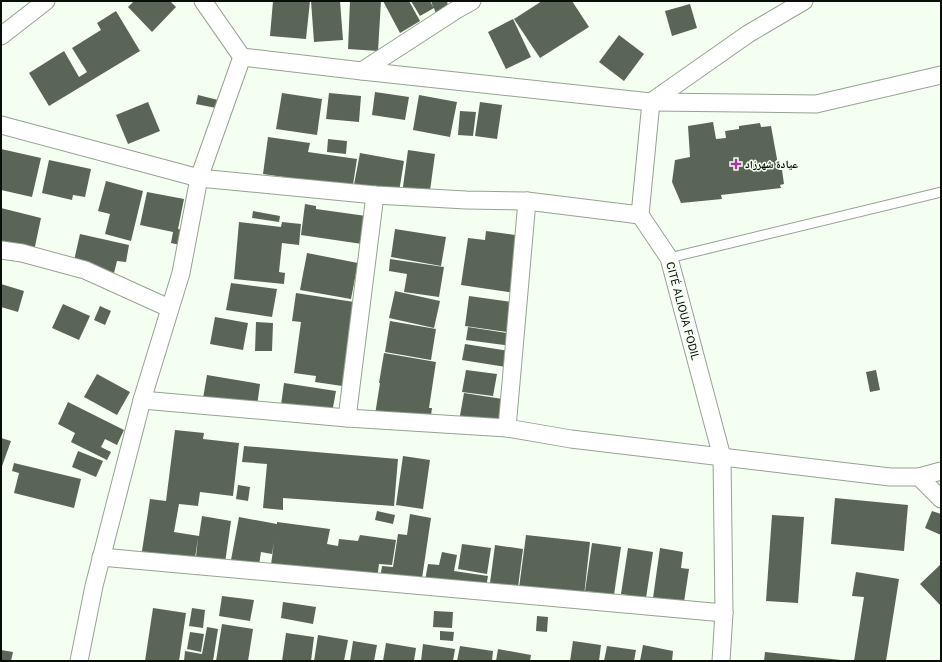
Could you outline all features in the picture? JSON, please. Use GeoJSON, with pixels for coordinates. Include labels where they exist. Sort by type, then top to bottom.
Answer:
{"type":"FeatureCollection","features":[{"type":"Feature","properties":{"kind":"street"},"geometry":{"type":"LineString","coordinates":[[1,36],[46,1]]}},
{"type":"Feature","properties":{"kind":"street"},"geometry":{"type":"LineString","coordinates":[[204,1],[242,57],[651,102],[816,104],[941,75]]}},
{"type":"Feature","properties":{"kind":"street"},"geometry":{"type":"LineString","coordinates":[[362,71],[472,1]]}},
{"type":"Feature","properties":{"kind":"street"},"geometry":{"type":"LineString","coordinates":[[1,126],[199,178],[375,195],[466,200],[527,200],[640,215],[651,102],[748,34],[804,1]]}},
{"type":"Feature","properties":{"kind":"street"},"geometry":{"type":"LineString","coordinates":[[79,661],[101,558],[142,400],[181,273],[199,178],[242,57]]}},
{"type":"Feature","properties":{"kind":"street"},"geometry":{"type":"LineString","coordinates":[[347,418],[375,195]]}},
{"type":"Feature","properties":{"kind":"street"},"geometry":{"type":"LineString","coordinates":[[507,428],[527,200]]}},
{"type":"Feature","properties":{"kind":"street","name":"CITÉ ALIOUA FODIL"},"geometry":{"type":"LineString","coordinates":[[640,215],[669,258],[722,457],[724,613],[721,661]]}},
{"type":"Feature","properties":{"kind":"street"},"geometry":{"type":"LineString","coordinates":[[1,250],[22,253],[86,270],[169,308]]}},
{"type":"Feature","properties":{"kind":"street"},"geometry":{"type":"LineString","coordinates":[[142,400],[347,418],[507,428],[571,438],[890,477],[919,477],[941,471]]}},
{"type":"Feature","properties":{"kind":"street"},"geometry":{"type":"LineString","coordinates":[[919,477],[941,499]]}},
{"type":"Feature","properties":{"kind":"street"},"geometry":{"type":"LineString","coordinates":[[101,558],[724,613]]}},
{"type":"Feature","properties":{"kind":"lane"},"geometry":{"type":"LineString","coordinates":[[669,258],[941,192]]}},
{"type":"Feature","properties":{"kind":"building"},"geometry":{"type":"Polygon","coordinates":[[[134,1],[170,1],[176,7],[152,32],[128,7],[134,1]]]}},
{"type":"Feature","properties":{"kind":"building"},"geometry":{"type":"Polygon","coordinates":[[[273,1],[310,1],[306,39],[270,36],[273,1]]]}},
{"type":"Feature","properties":{"kind":"building"},"geometry":{"type":"Polygon","coordinates":[[[311,1],[340,1],[343,40],[314,42],[311,1]]]}},
{"type":"Feature","properties":{"kind":"building"},"geometry":{"type":"Polygon","coordinates":[[[350,1],[381,1],[378,51],[348,49],[350,1]]]}},
{"type":"Feature","properties":{"kind":"building"},"geometry":{"type":"Polygon","coordinates":[[[383,1],[409,1],[420,21],[400,33],[383,1]]]}},
{"type":"Feature","properties":{"kind":"building"},"geometry":{"type":"Polygon","coordinates":[[[411,1],[430,1],[433,7],[431,1],[447,1],[449,10],[436,14],[434,8],[420,16],[411,1]]]}},
{"type":"Feature","properties":{"kind":"building"},"geometry":{"type":"Polygon","coordinates":[[[542,1],[572,1],[589,27],[540,58],[514,19],[542,1]]]}},
{"type":"Feature","properties":{"kind":"building"},"geometry":{"type":"Polygon","coordinates":[[[690,4],[697,28],[672,36],[665,11],[690,4]]]}},
{"type":"Feature","properties":{"kind":"building"},"geometry":{"type":"Polygon","coordinates":[[[116,11],[140,51],[49,106],[29,73],[64,51],[79,77],[87,72],[72,48],[101,30],[97,23],[116,11]]]}},
{"type":"Feature","properties":{"kind":"building"},"geometry":{"type":"Polygon","coordinates":[[[513,19],[531,57],[506,69],[488,32],[513,19]]]}},
{"type":"Feature","properties":{"kind":"building"},"geometry":{"type":"Polygon","coordinates":[[[619,35],[644,54],[624,81],[599,62],[619,35]]]}},
{"type":"Feature","properties":{"kind":"building"},"geometry":{"type":"Polygon","coordinates":[[[375,92],[409,97],[405,120],[372,115],[375,92]]]}},
{"type":"Feature","properties":{"kind":"building"},"geometry":{"type":"Polygon","coordinates":[[[282,93],[322,99],[317,135],[276,129],[282,93]]]}},
{"type":"Feature","properties":{"kind":"building"},"geometry":{"type":"Polygon","coordinates":[[[329,93],[361,96],[359,122],[326,119],[329,93]]]}},
{"type":"Feature","properties":{"kind":"building"},"geometry":{"type":"Polygon","coordinates":[[[198,95],[218,100],[216,108],[196,104],[198,95]]]}},
{"type":"Feature","properties":{"kind":"building"},"geometry":{"type":"Polygon","coordinates":[[[419,95],[457,102],[450,137],[413,130],[419,95]]]}},
{"type":"Feature","properties":{"kind":"building"},"geometry":{"type":"Polygon","coordinates":[[[148,102],[160,131],[128,144],[116,115],[148,102]]]}},
{"type":"Feature","properties":{"kind":"building"},"geometry":{"type":"Polygon","coordinates":[[[480,102],[502,105],[497,139],[475,136],[480,102]]]}},
{"type":"Feature","properties":{"kind":"building"},"geometry":{"type":"Polygon","coordinates":[[[460,111],[476,112],[473,136],[458,135],[460,111]]]}},
{"type":"Feature","properties":{"kind":"building"},"geometry":{"type":"Polygon","coordinates":[[[713,122],[716,139],[726,138],[725,131],[739,129],[739,126],[760,123],[761,127],[771,126],[779,170],[782,170],[784,184],[780,185],[781,188],[721,195],[722,199],[681,203],[672,182],[675,160],[690,157],[688,126],[713,122]]]}},
{"type":"Feature","properties":{"kind":"building"},"geometry":{"type":"Polygon","coordinates":[[[268,137],[310,143],[308,152],[357,159],[352,191],[311,181],[263,174],[268,137]]]}},
{"type":"Feature","properties":{"kind":"building"},"geometry":{"type":"Polygon","coordinates":[[[328,139],[347,141],[346,154],[327,152],[328,139]]]}},
{"type":"Feature","properties":{"kind":"building"},"geometry":{"type":"Polygon","coordinates":[[[1,149],[41,158],[32,197],[1,190],[1,149]]]}},
{"type":"Feature","properties":{"kind":"building"},"geometry":{"type":"Polygon","coordinates":[[[408,150],[435,154],[429,198],[402,194],[408,150]]]}},
{"type":"Feature","properties":{"kind":"building"},"geometry":{"type":"Polygon","coordinates":[[[360,153],[404,161],[398,198],[353,190],[360,153]]]}},
{"type":"Feature","properties":{"kind":"building"},"geometry":{"type":"Polygon","coordinates":[[[49,160],[91,169],[85,197],[73,195],[72,200],[42,193],[49,160]]]}},
{"type":"Feature","properties":{"kind":"building"},"geometry":{"type":"Polygon","coordinates":[[[106,181],[143,191],[131,241],[105,234],[110,214],[98,211],[106,181]]]}},
{"type":"Feature","properties":{"kind":"building"},"geometry":{"type":"Polygon","coordinates":[[[147,192],[184,199],[178,229],[193,232],[190,247],[171,243],[173,232],[140,225],[147,192]]]}},
{"type":"Feature","properties":{"kind":"building"},"geometry":{"type":"Polygon","coordinates":[[[305,204],[316,206],[316,209],[366,216],[362,244],[301,235],[305,204]]]}},
{"type":"Feature","properties":{"kind":"building"},"geometry":{"type":"Polygon","coordinates":[[[1,208],[41,218],[34,251],[1,243],[1,208]]]}},
{"type":"Feature","properties":{"kind":"building"},"geometry":{"type":"Polygon","coordinates":[[[253,211],[280,216],[279,222],[252,218],[253,211]]]}},
{"type":"Feature","properties":{"kind":"building"},"geometry":{"type":"Polygon","coordinates":[[[239,222],[281,227],[282,222],[301,224],[299,245],[282,243],[279,272],[285,273],[284,284],[234,279],[239,222]]]}},
{"type":"Feature","properties":{"kind":"building"},"geometry":{"type":"Polygon","coordinates":[[[395,229],[446,237],[441,266],[391,257],[395,229]]]}},
{"type":"Feature","properties":{"kind":"building"},"geometry":{"type":"Polygon","coordinates":[[[486,231],[522,236],[516,293],[461,285],[468,238],[485,240],[486,231]]]}},
{"type":"Feature","properties":{"kind":"building"},"geometry":{"type":"Polygon","coordinates":[[[80,234],[129,245],[126,262],[117,261],[114,273],[73,265],[80,234]]]}},
{"type":"Feature","properties":{"kind":"building"},"geometry":{"type":"Polygon","coordinates":[[[307,253],[358,263],[351,299],[300,290],[307,253]]]}},
{"type":"Feature","properties":{"kind":"building"},"geometry":{"type":"Polygon","coordinates":[[[390,259],[444,267],[439,297],[404,292],[407,274],[389,271],[390,259]]]}},
{"type":"Feature","properties":{"kind":"building"},"geometry":{"type":"Polygon","coordinates":[[[231,283],[277,289],[272,317],[226,310],[231,283]]]}},
{"type":"Feature","properties":{"kind":"building"},"geometry":{"type":"Polygon","coordinates":[[[1,284],[24,291],[18,312],[1,307],[1,284]]]}},
{"type":"Feature","properties":{"kind":"building"},"geometry":{"type":"Polygon","coordinates":[[[395,291],[440,301],[434,328],[389,318],[395,291]]]}},
{"type":"Feature","properties":{"kind":"building"},"geometry":{"type":"Polygon","coordinates":[[[296,293],[354,302],[346,355],[354,356],[349,387],[315,382],[316,376],[294,373],[301,322],[292,321],[296,293]]]}},
{"type":"Feature","properties":{"kind":"building"},"geometry":{"type":"Polygon","coordinates":[[[469,296],[511,302],[507,332],[465,326],[469,296]]]}},
{"type":"Feature","properties":{"kind":"building"},"geometry":{"type":"Polygon","coordinates":[[[63,304],[90,316],[79,340],[52,328],[63,304]]]}},
{"type":"Feature","properties":{"kind":"building"},"geometry":{"type":"Polygon","coordinates":[[[100,306],[111,311],[105,325],[94,320],[100,306]]]}},
{"type":"Feature","properties":{"kind":"building"},"geometry":{"type":"Polygon","coordinates":[[[215,317],[248,323],[243,350],[210,344],[215,317]]]}},
{"type":"Feature","properties":{"kind":"building"},"geometry":{"type":"Polygon","coordinates":[[[390,321],[436,329],[431,360],[385,352],[390,321]]]}},
{"type":"Feature","properties":{"kind":"building"},"geometry":{"type":"Polygon","coordinates":[[[256,322],[273,323],[272,351],[255,351],[256,322]]]}},
{"type":"Feature","properties":{"kind":"building"},"geometry":{"type":"Polygon","coordinates":[[[468,327],[514,334],[512,346],[466,340],[468,327]]]}},
{"type":"Feature","properties":{"kind":"building"},"geometry":{"type":"Polygon","coordinates":[[[465,344],[509,351],[506,367],[462,360],[465,344]]]}},
{"type":"Feature","properties":{"kind":"building"},"geometry":{"type":"Polygon","coordinates":[[[384,353],[436,362],[429,408],[432,408],[429,430],[374,421],[384,353]]]}},
{"type":"Feature","properties":{"kind":"building"},"geometry":{"type":"Polygon","coordinates":[[[466,370],[497,374],[493,396],[462,392],[466,370]]]}},
{"type":"Feature","properties":{"kind":"building"},"geometry":{"type":"Polygon","coordinates":[[[876,370],[880,390],[870,392],[866,372],[876,370]]]}},
{"type":"Feature","properties":{"kind":"building"},"geometry":{"type":"Polygon","coordinates":[[[97,374],[130,392],[117,415],[84,397],[97,374]]]}},
{"type":"Feature","properties":{"kind":"building"},"geometry":{"type":"Polygon","coordinates":[[[207,375],[260,384],[256,413],[202,404],[207,375]]]}},
{"type":"Feature","properties":{"kind":"building"},"geometry":{"type":"Polygon","coordinates":[[[284,383],[336,391],[332,413],[281,405],[284,383]]]}},
{"type":"Feature","properties":{"kind":"building"},"geometry":{"type":"Polygon","coordinates":[[[464,393],[509,400],[504,429],[459,421],[464,393]]]}},
{"type":"Feature","properties":{"kind":"building"},"geometry":{"type":"Polygon","coordinates":[[[68,402],[124,430],[117,445],[105,439],[101,447],[111,452],[107,460],[71,442],[75,433],[58,424],[68,402]]]}},
{"type":"Feature","properties":{"kind":"building"},"geometry":{"type":"Polygon","coordinates":[[[175,430],[204,433],[203,439],[239,443],[233,496],[200,492],[198,506],[179,504],[174,532],[199,536],[202,516],[231,521],[224,570],[195,566],[198,538],[193,572],[140,564],[150,499],[166,501],[175,430]]]}},
{"type":"Feature","properties":{"kind":"building"},"geometry":{"type":"Polygon","coordinates":[[[1,438],[11,441],[1,469],[1,438]]]}},
{"type":"Feature","properties":{"kind":"building"},"geometry":{"type":"Polygon","coordinates":[[[244,446],[398,459],[394,506],[283,498],[283,510],[263,508],[267,464],[242,462],[244,446]]]}},
{"type":"Feature","properties":{"kind":"building"},"geometry":{"type":"Polygon","coordinates":[[[78,451],[103,461],[96,477],[72,467],[78,451]]]}},
{"type":"Feature","properties":{"kind":"building"},"geometry":{"type":"Polygon","coordinates":[[[403,456],[430,460],[423,509],[396,505],[403,456]]]}},
{"type":"Feature","properties":{"kind":"building"},"geometry":{"type":"Polygon","coordinates":[[[14,463],[81,479],[74,508],[14,493],[19,473],[12,471],[14,463]]]}},
{"type":"Feature","properties":{"kind":"building"},"geometry":{"type":"Polygon","coordinates":[[[238,485],[250,487],[248,501],[236,499],[238,485]]]}},
{"type":"Feature","properties":{"kind":"building"},"geometry":{"type":"Polygon","coordinates":[[[835,498],[908,505],[904,551],[831,544],[835,498]]]}},
{"type":"Feature","properties":{"kind":"building"},"geometry":{"type":"Polygon","coordinates":[[[377,511],[395,515],[393,524],[375,520],[377,511]]]}},
{"type":"Feature","properties":{"kind":"building"},"geometry":{"type":"Polygon","coordinates":[[[932,511],[941,514],[941,535],[925,528],[932,511]]]}},
{"type":"Feature","properties":{"kind":"building"},"geometry":{"type":"Polygon","coordinates":[[[410,514],[431,518],[421,585],[380,579],[382,566],[393,567],[398,534],[407,535],[410,514]]]}},
{"type":"Feature","properties":{"kind":"building"},"geometry":{"type":"Polygon","coordinates":[[[772,515],[804,517],[798,603],[766,601],[772,515]]]}},
{"type":"Feature","properties":{"kind":"building"},"geometry":{"type":"Polygon","coordinates":[[[239,517],[277,524],[277,522],[330,529],[327,544],[338,546],[339,539],[358,541],[360,535],[396,540],[392,565],[379,564],[377,580],[271,565],[274,542],[272,554],[261,552],[259,565],[231,560],[239,517]]]}},
{"type":"Feature","properties":{"kind":"building"},"geometry":{"type":"Polygon","coordinates":[[[526,535],[590,542],[584,596],[519,588],[526,535]]]}},
{"type":"Feature","properties":{"kind":"building"},"geometry":{"type":"Polygon","coordinates":[[[592,543],[621,547],[614,595],[585,591],[592,543]]]}},
{"type":"Feature","properties":{"kind":"building"},"geometry":{"type":"Polygon","coordinates":[[[462,544],[491,548],[487,574],[458,569],[462,544]]]}},
{"type":"Feature","properties":{"kind":"building"},"geometry":{"type":"Polygon","coordinates":[[[495,545],[523,549],[518,587],[490,583],[495,545]]]}},
{"type":"Feature","properties":{"kind":"building"},"geometry":{"type":"Polygon","coordinates":[[[628,548],[653,552],[646,598],[621,594],[628,548]]]}},
{"type":"Feature","properties":{"kind":"building"},"geometry":{"type":"Polygon","coordinates":[[[660,548],[683,552],[681,568],[689,569],[684,602],[653,598],[660,548]]]}},
{"type":"Feature","properties":{"kind":"building"},"geometry":{"type":"Polygon","coordinates":[[[442,552],[457,555],[454,571],[488,576],[485,593],[424,586],[428,564],[439,565],[442,552]]]}},
{"type":"Feature","properties":{"kind":"building"},"geometry":{"type":"Polygon","coordinates":[[[941,564],[941,606],[920,584],[941,564]]]}},
{"type":"Feature","properties":{"kind":"building"},"geometry":{"type":"Polygon","coordinates":[[[856,572],[899,579],[886,661],[854,661],[864,597],[852,596],[856,572]]]}},
{"type":"Feature","properties":{"kind":"building"},"geometry":{"type":"Polygon","coordinates":[[[222,596],[254,600],[250,621],[219,616],[222,596]]]}},
{"type":"Feature","properties":{"kind":"building"},"geometry":{"type":"Polygon","coordinates":[[[283,602],[316,607],[313,624],[281,618],[283,602]]]}},
{"type":"Feature","properties":{"kind":"building"},"geometry":{"type":"Polygon","coordinates":[[[153,608],[186,613],[179,661],[145,661],[153,608]]]}},
{"type":"Feature","properties":{"kind":"building"},"geometry":{"type":"Polygon","coordinates":[[[192,608],[205,610],[203,628],[189,626],[192,608]]]}},
{"type":"Feature","properties":{"kind":"building"},"geometry":{"type":"Polygon","coordinates":[[[434,611],[453,612],[452,628],[433,627],[434,611]]]}},
{"type":"Feature","properties":{"kind":"building"},"geometry":{"type":"Polygon","coordinates":[[[537,616],[548,617],[547,632],[536,631],[537,616]]]}},
{"type":"Feature","properties":{"kind":"building"},"geometry":{"type":"Polygon","coordinates":[[[222,624],[253,629],[248,661],[216,661],[222,624]]]}},
{"type":"Feature","properties":{"kind":"building"},"geometry":{"type":"Polygon","coordinates":[[[207,627],[218,629],[213,661],[184,661],[185,651],[202,654],[207,627]]]}},
{"type":"Feature","properties":{"kind":"building"},"geometry":{"type":"Polygon","coordinates":[[[440,631],[454,632],[453,641],[440,640],[440,631]]]}},
{"type":"Feature","properties":{"kind":"building"},"geometry":{"type":"Polygon","coordinates":[[[190,632],[204,634],[201,652],[187,649],[190,632]]]}},
{"type":"Feature","properties":{"kind":"building"},"geometry":{"type":"Polygon","coordinates":[[[286,633],[314,637],[311,661],[282,661],[286,633]]]}},
{"type":"Feature","properties":{"kind":"building"},"geometry":{"type":"Polygon","coordinates":[[[318,635],[348,640],[344,661],[314,661],[318,635]]]}},
{"type":"Feature","properties":{"kind":"building"},"geometry":{"type":"Polygon","coordinates":[[[353,641],[377,645],[374,661],[350,661],[353,641]]]}},
{"type":"Feature","properties":{"kind":"building"},"geometry":{"type":"Polygon","coordinates":[[[573,641],[601,645],[599,661],[570,661],[573,641]]]}},
{"type":"Feature","properties":{"kind":"building"},"geometry":{"type":"Polygon","coordinates":[[[386,643],[416,648],[414,661],[383,661],[386,643]]]}},
{"type":"Feature","properties":{"kind":"building"},"geometry":{"type":"Polygon","coordinates":[[[423,644],[455,649],[453,661],[421,661],[423,644]]]}},
{"type":"Feature","properties":{"kind":"building"},"geometry":{"type":"Polygon","coordinates":[[[643,645],[673,651],[672,661],[640,661],[643,645]]]}},
{"type":"Feature","properties":{"kind":"building"},"geometry":{"type":"Polygon","coordinates":[[[460,646],[493,651],[492,661],[457,661],[460,646]]]}},
{"type":"Feature","properties":{"kind":"building"},"geometry":{"type":"Polygon","coordinates":[[[607,646],[636,650],[634,661],[604,661],[607,646]]]}},
{"type":"Feature","properties":{"kind":"building"},"geometry":{"type":"Polygon","coordinates":[[[498,649],[531,655],[530,661],[496,661],[498,649]]]}},
{"type":"Feature","properties":{"kind":"building"},"geometry":{"type":"Polygon","coordinates":[[[1,650],[13,652],[11,661],[1,661],[1,650]]]}},
{"type":"Feature","properties":{"kind":"building"},"geometry":{"type":"Polygon","coordinates":[[[765,652],[841,660],[841,661],[764,661],[765,652]]]}},
{"type":"Feature","properties":{"kind":"place","name":"عيادة شهرزاد"},"geometry":{"type":"Point","coordinates":[736,164]}}]}
